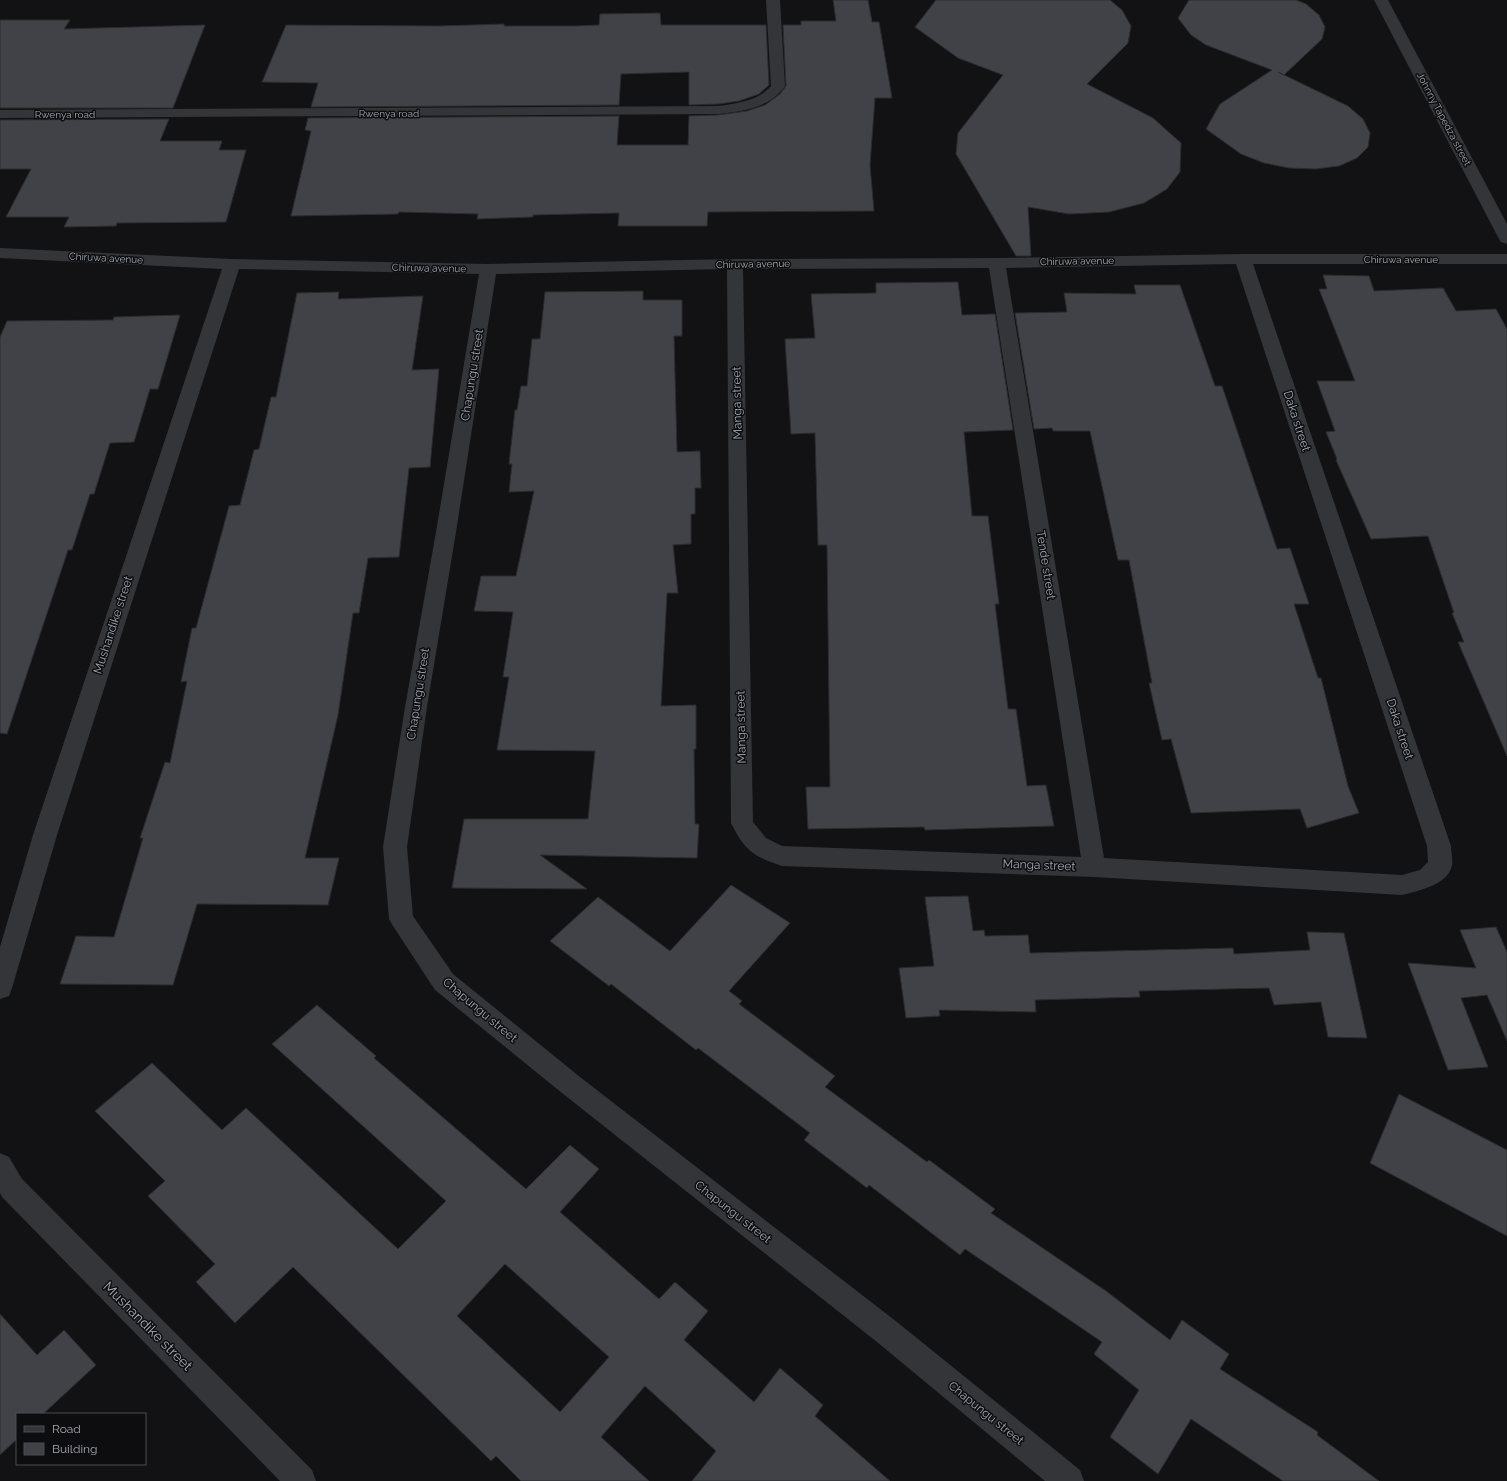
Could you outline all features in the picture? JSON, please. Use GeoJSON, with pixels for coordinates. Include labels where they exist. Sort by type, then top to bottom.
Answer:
{"type":"FeatureCollection","features":[{"type":"Feature","properties":{"kind":"street","name":"Rwenya road"},"geometry":{"type":"LineString","coordinates":[[0,114],[686,112],[718,110],[738,107],[766,97],[775,91],[778,86],[773,0]]}},
{"type":"Feature","properties":{"kind":"street","name":"Johnny Tapedza street"},"geometry":{"type":"LineString","coordinates":[[1382,0],[1507,239]]}},
{"type":"Feature","properties":{"kind":"street","name":"Chiruwa avenue"},"geometry":{"type":"LineString","coordinates":[[0,253],[232,264],[488,269],[735,264],[997,263],[1243,259],[1507,259]]}},
{"type":"Feature","properties":{"kind":"street","name":"Daka street"},"geometry":{"type":"LineString","coordinates":[[1094,867],[1402,885],[1427,878],[1440,866],[1439,846],[1243,259]]}},
{"type":"Feature","properties":{"kind":"street","name":"Tende street"},"geometry":{"type":"LineString","coordinates":[[997,263],[1094,867]]}},
{"type":"Feature","properties":{"kind":"street","name":"Mushandike street"},"geometry":{"type":"LineString","coordinates":[[0,988],[53,812],[232,264]]}},
{"type":"Feature","properties":{"kind":"street","name":"Manga street"},"geometry":{"type":"LineString","coordinates":[[735,264],[742,823],[750,837],[761,848],[782,856],[1094,867]]}},
{"type":"Feature","properties":{"kind":"street","name":"Chapungu street"},"geometry":{"type":"LineString","coordinates":[[488,269],[446,532],[416,707],[395,847],[401,919],[444,982],[571,1085],[887,1332],[1069,1481]]}},
{"type":"Feature","properties":{"kind":"street","name":"Mushandike street"},"geometry":{"type":"LineString","coordinates":[[0,1166],[12,1188],[301,1481]]}},
{"type":"Feature","properties":{"kind":"building"},"geometry":{"type":"Polygon","coordinates":[[[833,0],[868,0],[872,22],[879,22],[892,98],[875,98],[870,165],[874,211],[708,212],[707,226],[618,226],[619,213],[533,215],[533,217],[477,219],[478,214],[399,212],[398,214],[291,216],[311,131],[305,130],[308,118],[619,116],[617,145],[688,145],[689,116],[718,115],[747,111],[765,105],[780,94],[786,86],[783,25],[801,25],[801,21],[836,21],[833,0]]]}},
{"type":"Feature","properties":{"kind":"building"},"geometry":{"type":"Polygon","coordinates":[[[936,0],[1110,0],[1122,10],[1131,26],[1128,43],[1087,84],[1153,118],[1181,143],[1180,172],[1167,189],[1144,203],[1109,212],[1069,214],[1028,207],[1031,256],[1016,256],[956,154],[958,133],[1003,75],[958,58],[915,27],[936,0]]]}},
{"type":"Feature","properties":{"kind":"building"},"geometry":{"type":"Polygon","coordinates":[[[1189,0],[1296,0],[1306,4],[1319,15],[1325,27],[1322,39],[1284,75],[1348,106],[1363,119],[1370,133],[1368,147],[1357,158],[1339,166],[1315,169],[1289,168],[1264,163],[1241,154],[1206,129],[1220,104],[1272,70],[1206,45],[1191,35],[1178,18],[1189,0]]]}},
{"type":"Feature","properties":{"kind":"building"},"geometry":{"type":"Polygon","coordinates":[[[660,13],[661,25],[766,25],[769,85],[759,94],[739,101],[718,104],[689,105],[689,72],[621,74],[619,105],[311,107],[318,83],[262,82],[286,25],[439,26],[504,24],[504,26],[576,26],[599,25],[600,14],[660,13]]]}},
{"type":"Feature","properties":{"kind":"building"},"geometry":{"type":"Polygon","coordinates":[[[0,20],[70,20],[64,29],[205,25],[173,108],[0,108],[0,20]]]}},
{"type":"Feature","properties":{"kind":"building"},"geometry":{"type":"Polygon","coordinates":[[[169,119],[160,141],[222,141],[219,150],[246,150],[226,222],[117,223],[116,226],[64,227],[69,217],[6,217],[31,169],[0,169],[0,120],[169,119]]]}},
{"type":"Feature","properties":{"kind":"building"},"geometry":{"type":"Polygon","coordinates":[[[1323,275],[1369,276],[1374,291],[1443,288],[1456,311],[1496,309],[1507,329],[1507,756],[1458,642],[1464,642],[1452,613],[1454,613],[1428,536],[1371,539],[1336,460],[1337,459],[1326,432],[1335,431],[1317,381],[1355,381],[1319,289],[1327,289],[1323,275]]]}},
{"type":"Feature","properties":{"kind":"building"},"geometry":{"type":"Polygon","coordinates":[[[958,282],[962,315],[995,314],[1013,430],[964,432],[972,516],[988,516],[999,604],[995,604],[1008,709],[1016,709],[1027,786],[1046,785],[1054,826],[925,830],[924,827],[808,829],[806,787],[830,787],[827,545],[818,545],[815,433],[791,434],[785,339],[815,338],[811,294],[876,293],[876,283],[958,282]]]}},
{"type":"Feature","properties":{"kind":"building"},"geometry":{"type":"Polygon","coordinates":[[[1134,285],[1180,285],[1215,386],[1222,386],[1277,549],[1290,548],[1309,604],[1294,604],[1318,678],[1321,678],[1348,786],[1359,813],[1307,828],[1300,809],[1191,813],[1171,739],[1162,740],[1149,683],[1152,683],[1129,560],[1118,560],[1090,431],[1053,431],[1052,428],[1034,429],[1015,313],[1067,312],[1064,293],[1136,294],[1134,285]]]}},
{"type":"Feature","properties":{"kind":"building"},"geometry":{"type":"Polygon","coordinates":[[[643,291],[643,300],[682,300],[682,336],[674,336],[677,452],[700,451],[701,488],[695,488],[695,514],[691,514],[691,544],[673,545],[678,593],[667,593],[661,706],[696,705],[696,749],[694,749],[695,824],[699,824],[697,858],[540,855],[587,889],[452,888],[464,819],[588,819],[595,751],[497,750],[509,677],[503,677],[513,612],[474,611],[481,576],[516,576],[534,491],[509,492],[512,464],[509,464],[515,410],[517,410],[521,386],[527,386],[532,339],[540,339],[545,292],[643,291]]]}},
{"type":"Feature","properties":{"kind":"building"},"geometry":{"type":"Polygon","coordinates":[[[339,292],[338,299],[423,296],[412,370],[439,369],[430,467],[409,468],[399,557],[368,558],[359,613],[353,613],[338,715],[305,858],[339,858],[328,905],[197,904],[173,985],[60,984],[76,936],[114,937],[143,838],[140,838],[165,762],[170,763],[187,681],[181,682],[192,628],[196,628],[229,506],[240,505],[254,450],[259,449],[271,397],[276,397],[297,293],[339,292]]]}},
{"type":"Feature","properties":{"kind":"building"},"geometry":{"type":"Polygon","coordinates":[[[180,315],[158,389],[150,389],[134,442],[110,443],[94,494],[90,494],[72,550],[68,550],[7,734],[0,733],[0,337],[7,321],[113,320],[114,317],[180,315]]]}},
{"type":"Feature","properties":{"kind":"building"},"geometry":{"type":"Polygon","coordinates":[[[731,885],[790,923],[729,991],[742,1001],[739,1004],[835,1076],[825,1087],[927,1162],[929,1160],[995,1209],[991,1213],[1106,1291],[1170,1340],[1182,1320],[1229,1354],[1220,1369],[1318,1432],[1317,1435],[1379,1481],[1283,1481],[1191,1419],[1158,1474],[1110,1437],[1139,1390],[1094,1354],[1102,1342],[965,1249],[960,1255],[869,1185],[867,1188],[804,1140],[810,1133],[698,1048],[696,1050],[611,984],[609,986],[550,941],[598,897],[670,951],[731,885]]]}},
{"type":"Feature","properties":{"kind":"building"},"geometry":{"type":"Polygon","coordinates":[[[968,896],[973,931],[984,930],[985,936],[1028,935],[1030,953],[1233,948],[1234,954],[1310,950],[1307,932],[1344,933],[1367,1038],[1328,1037],[1321,1002],[1274,1005],[1269,988],[1139,991],[1140,997],[1035,1000],[1036,1012],[939,1010],[940,1016],[906,1018],[899,968],[934,966],[925,897],[968,896]]]}},
{"type":"Feature","properties":{"kind":"building"},"geometry":{"type":"Polygon","coordinates":[[[1496,927],[1507,952],[1507,1041],[1487,995],[1461,998],[1488,1067],[1448,1070],[1408,963],[1476,968],[1460,930],[1496,927]]]}},
{"type":"Feature","properties":{"kind":"building"},"geometry":{"type":"Polygon","coordinates":[[[317,1005],[376,1056],[374,1058],[526,1189],[570,1145],[599,1169],[560,1212],[659,1299],[675,1282],[708,1311],[684,1340],[754,1402],[780,1368],[823,1405],[815,1416],[890,1481],[692,1481],[716,1451],[645,1386],[601,1437],[649,1481],[521,1481],[496,1456],[491,1461],[293,1267],[235,1323],[196,1282],[215,1264],[148,1196],[165,1181],[95,1111],[152,1063],[222,1130],[246,1108],[398,1249],[446,1201],[272,1044],[317,1005]],[[505,1264],[457,1316],[560,1412],[609,1357],[505,1264]]]}},
{"type":"Feature","properties":{"kind":"building"},"geometry":{"type":"Polygon","coordinates":[[[1399,1094],[1507,1150],[1507,1236],[1370,1163],[1399,1094]]]}},
{"type":"Feature","properties":{"kind":"building"},"geometry":{"type":"Polygon","coordinates":[[[0,1314],[37,1355],[64,1330],[96,1365],[44,1413],[16,1413],[16,1440],[0,1455],[0,1314]]]}}]}
